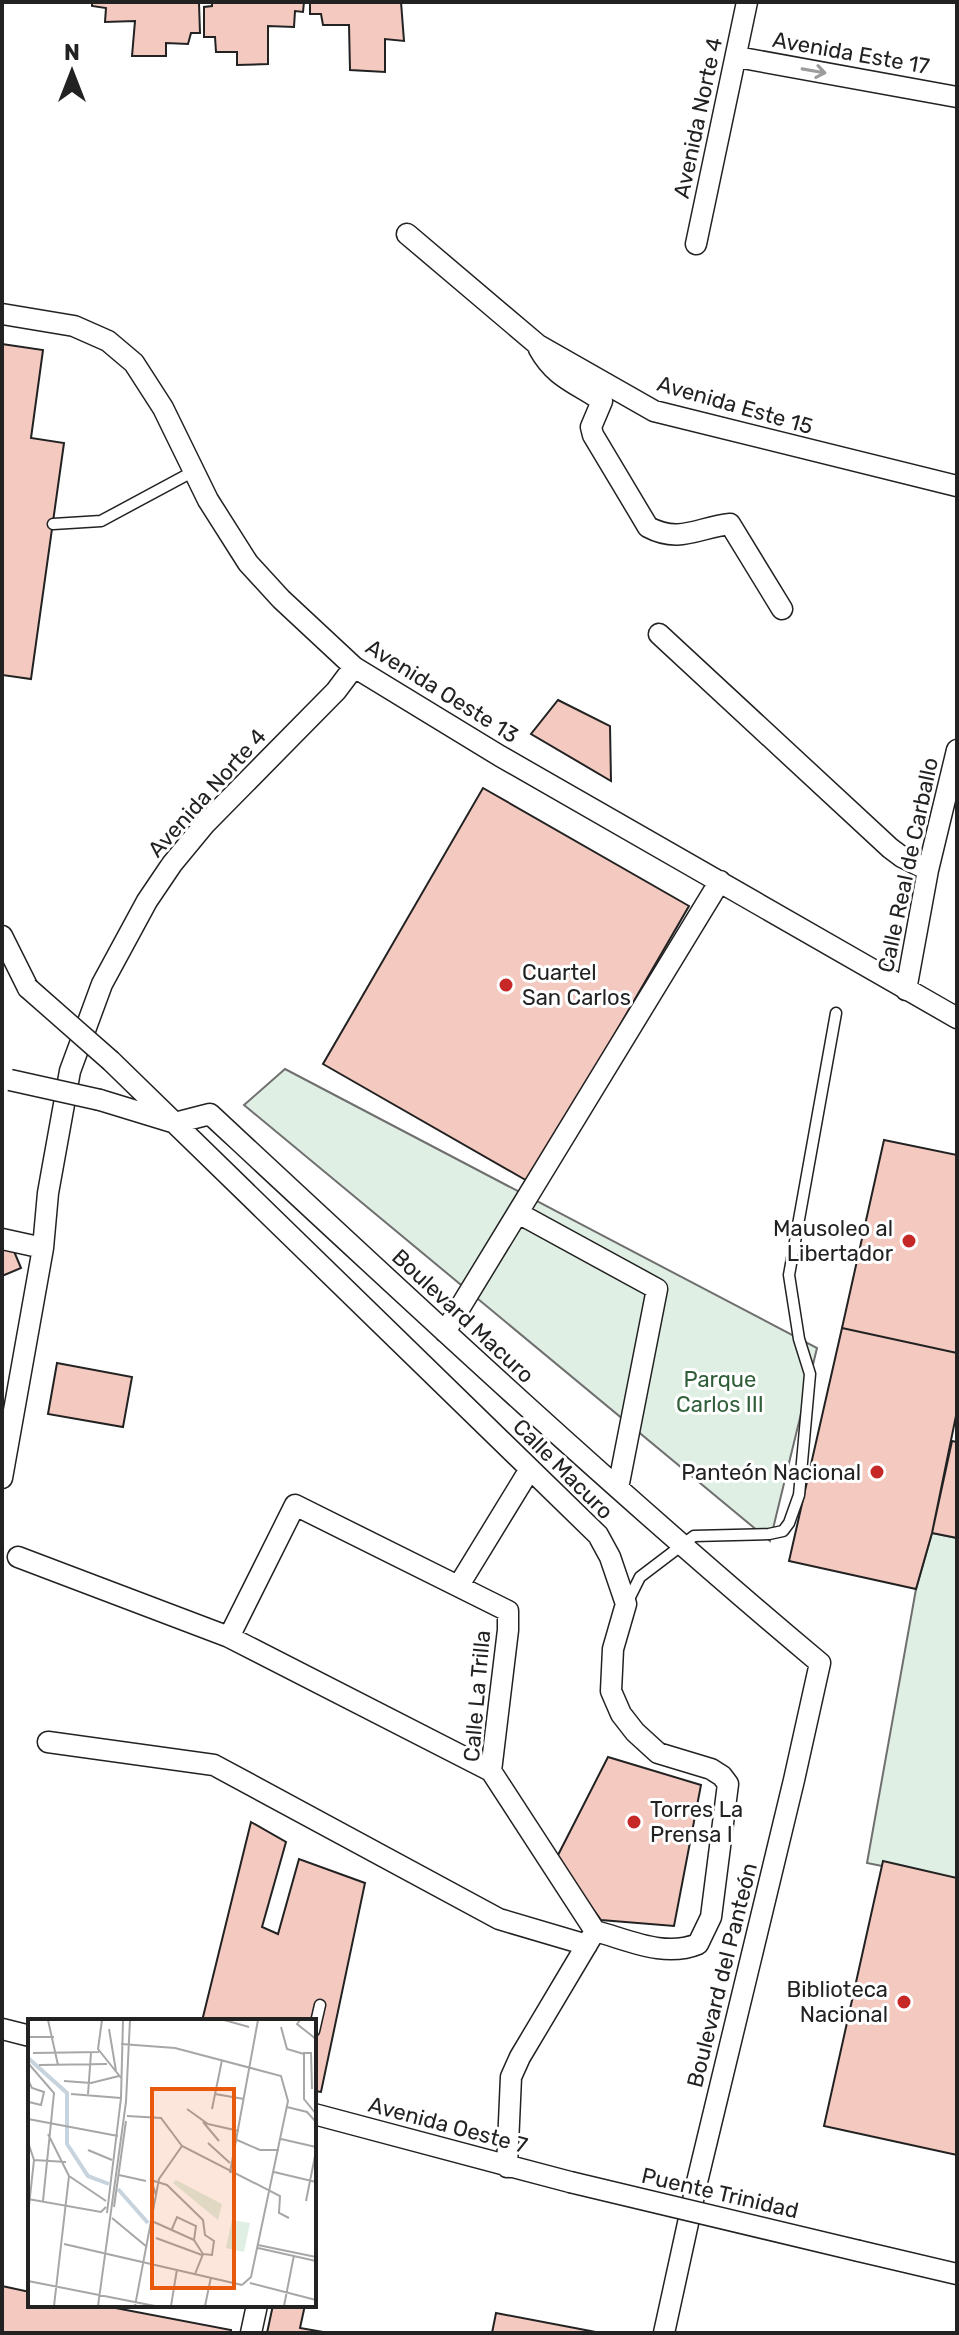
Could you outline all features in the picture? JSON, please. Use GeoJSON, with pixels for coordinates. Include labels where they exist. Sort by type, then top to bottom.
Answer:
{"type":"FeatureCollection","features":[{"type":"Feature","properties":{"kind":"street","name":"Avenida Norte 4"},"geometry":{"type":"LineString","coordinates":[[696,244],[747,2]]}},
{"type":"Feature","properties":{"kind":"street","name":"Avenida Este 17"},"geometry":{"type":"LineString","coordinates":[[737,57],[957,97]]}},
{"type":"Feature","properties":{"kind":"street","name":"Avenida Este 15"},"geometry":{"type":"LineString","coordinates":[[407,234],[538,345],[654,411],[957,486]]}},
{"type":"Feature","properties":{"kind":"street","name":"Avenida Oeste 13"},"geometry":{"type":"LineString","coordinates":[[2,314],[74,326],[108,341],[141,372],[163,408],[208,500],[248,563],[281,599],[354,667],[500,756],[957,1018]]}},
{"type":"Feature","properties":{"kind":"street"},"geometry":{"type":"LineString","coordinates":[[538,345],[556,373],[602,401],[591,427],[593,435],[648,527],[664,535],[694,533],[730,524],[782,609]]}},
{"type":"Feature","properties":{"kind":"street"},"geometry":{"type":"LineString","coordinates":[[659,634],[890,848],[928,870]]}},
{"type":"Feature","properties":{"kind":"street","name":"Avenida Norte 4"},"geometry":{"type":"LineString","coordinates":[[2,1478],[43,1248],[48,1193],[70,1071],[102,984],[147,901],[172,864],[205,824],[336,691],[354,667]]}},
{"type":"Feature","properties":{"kind":"street","name":"Calle Real de Carballo"},"geometry":{"type":"LineString","coordinates":[[906,990],[928,870],[957,750]]}},
{"type":"Feature","properties":{"kind":"street"},"geometry":{"type":"LineString","coordinates":[[445,1332],[720,881]]}},
{"type":"Feature","properties":{"kind":"street"},"geometry":{"type":"LineString","coordinates":[[2,936],[28,988],[175,1123]]}},
{"type":"Feature","properties":{"kind":"street"},"geometry":{"type":"LineString","coordinates":[[6,1079],[100,1100],[175,1123]]}},
{"type":"Feature","properties":{"kind":"street","name":"Boulevard Macuro"},"geometry":{"type":"LineString","coordinates":[[175,1123],[210,1114],[618,1488],[820,1663],[794,1780]]}},
{"type":"Feature","properties":{"kind":"street","name":"Calle Macuro"},"geometry":{"type":"LineString","coordinates":[[175,1123],[598,1535],[610,1557],[626,1604]]}},
{"type":"Feature","properties":{"kind":"street"},"geometry":{"type":"LineString","coordinates":[[518,1213],[657,1289],[618,1488]]}},
{"type":"Feature","properties":{"kind":"street"},"geometry":{"type":"LineString","coordinates":[[2,1239],[43,1248]]}},
{"type":"Feature","properties":{"kind":"street"},"geometry":{"type":"LineString","coordinates":[[459,1585],[530,1469]]}},
{"type":"Feature","properties":{"kind":"street","name":"Calle La Trilla"},"geometry":{"type":"LineString","coordinates":[[229,1637],[295,1505],[508,1611],[491,1771],[591,1938]]}},
{"type":"Feature","properties":{"kind":"street"},"geometry":{"type":"LineString","coordinates":[[18,1557],[229,1637],[491,1771]]}},
{"type":"Feature","properties":{"kind":"street"},"geometry":{"type":"LineString","coordinates":[[48,1742],[214,1765],[499,1919],[666,1951],[683,1950],[698,1944],[711,1917],[728,1784],[711,1769],[658,1753],[621,1714],[611,1691],[613,1649],[626,1604]]}},
{"type":"Feature","properties":{"kind":"street","name":"Boulevard del Panteón"},"geometry":{"type":"LineString","coordinates":[[665,2329],[697,2182],[794,1780]]}},
{"type":"Feature","properties":{"kind":"street"},"geometry":{"type":"LineString","coordinates":[[507,2167],[511,2077],[591,1938]]}},
{"type":"Feature","properties":{"kind":"street"},"geometry":{"type":"LineString","coordinates":[[2,2029],[28,2036]]}},
{"type":"Feature","properties":{"kind":"street","name":"Avenida Oeste 7"},"geometry":{"type":"LineString","coordinates":[[316,2115],[570,2182]]}},
{"type":"Feature","properties":{"kind":"street","name":"Puente Trinidad"},"geometry":{"type":"LineString","coordinates":[[570,2182],[957,2274]]}},
{"type":"Feature","properties":{"kind":"street"},"geometry":{"type":"LineString","coordinates":[[251,2333],[257,2307]]}},
{"type":"Feature","properties":{"kind":"lane"},"geometry":{"type":"LineString","coordinates":[[53,524],[101,521],[195,471]]}},
{"type":"Feature","properties":{"kind":"lane"},"geometry":{"type":"LineString","coordinates":[[626,1604],[640,1577],[694,1536],[783,1531],[799,1495],[810,1374],[799,1339],[789,1275],[836,1013]]}},
{"type":"Feature","properties":{"kind":"lane"},"geometry":{"type":"LineString","coordinates":[[316,2022],[320,2005]]}},
{"type":"Feature","properties":{"kind":"green space","name":"Parque Carlos III"},"geometry":{"type":"Polygon","coordinates":[[[285,1069],[817,1348],[770,1541],[244,1105],[285,1069]]]}},
{"type":"Feature","properties":{"kind":"green space"},"geometry":{"type":"Polygon","coordinates":[[[932,1533],[957,1538],[957,1881],[867,1863],[916,1589],[932,1533]]]}},
{"type":"Feature","properties":{"kind":"building"},"geometry":{"type":"Polygon","coordinates":[[[92,2],[199,3],[200,33],[191,33],[188,44],[166,43],[166,56],[132,56],[135,21],[105,22],[106,8],[92,6],[92,2]]]}},
{"type":"Feature","properties":{"kind":"building"},"geometry":{"type":"Polygon","coordinates":[[[212,2],[304,2],[303,12],[295,11],[294,27],[268,26],[268,64],[237,65],[237,52],[216,52],[215,37],[204,37],[204,7],[212,6],[212,2]]]}},
{"type":"Feature","properties":{"kind":"building"},"geometry":{"type":"Polygon","coordinates":[[[310,2],[401,2],[404,41],[385,39],[385,72],[350,70],[349,25],[323,25],[321,14],[310,14],[310,2]]]}},
{"type":"Feature","properties":{"kind":"building"},"geometry":{"type":"Polygon","coordinates":[[[2,344],[43,350],[31,438],[64,443],[31,679],[2,675],[2,344]]]}},
{"type":"Feature","properties":{"kind":"building"},"geometry":{"type":"Polygon","coordinates":[[[558,700],[610,726],[611,781],[531,734],[558,700]]]}},
{"type":"Feature","properties":{"kind":"building","name":"Cuartel San Carlos"},"geometry":{"type":"Polygon","coordinates":[[[483,788],[689,906],[529,1182],[323,1064],[483,788]]]}},
{"type":"Feature","properties":{"kind":"building","name":"Mausoleo al Libertador"},"geometry":{"type":"Polygon","coordinates":[[[884,1140],[957,1155],[957,1353],[842,1328],[884,1140]]]}},
{"type":"Feature","properties":{"kind":"building"},"geometry":{"type":"Polygon","coordinates":[[[11,1244],[21,1268],[2,1276],[2,1247],[11,1244]]]}},
{"type":"Feature","properties":{"kind":"building","name":"Panteón Nacional"},"geometry":{"type":"Polygon","coordinates":[[[842,1328],[957,1353],[957,1411],[932,1533],[916,1589],[789,1561],[842,1328]]]}},
{"type":"Feature","properties":{"kind":"building"},"geometry":{"type":"Polygon","coordinates":[[[57,1363],[132,1377],[123,1427],[48,1414],[57,1363]]]}},
{"type":"Feature","properties":{"kind":"building"},"geometry":{"type":"Polygon","coordinates":[[[952,1441],[957,1442],[957,1538],[932,1533],[952,1441]]]}},
{"type":"Feature","properties":{"kind":"building","name":"Torres La Prensa I"},"geometry":{"type":"Polygon","coordinates":[[[608,1757],[701,1785],[674,1926],[601,1920],[556,1859],[608,1757]]]}},
{"type":"Feature","properties":{"kind":"building"},"geometry":{"type":"Polygon","coordinates":[[[251,1822],[286,1842],[262,1927],[278,1934],[299,1859],[365,1883],[321,2092],[316,2091],[316,2019],[202,2019],[251,1822]]]}},
{"type":"Feature","properties":{"kind":"building","name":"Biblioteca Nacional"},"geometry":{"type":"Polygon","coordinates":[[[883,1861],[957,1878],[957,2155],[824,2126],[883,1861]]]}},
{"type":"Feature","properties":{"kind":"building"},"geometry":{"type":"Polygon","coordinates":[[[2,2286],[28,2292],[28,2307],[110,2307],[231,2330],[231,2333],[2,2333],[2,2286]]]}},
{"type":"Feature","properties":{"kind":"building"},"geometry":{"type":"Polygon","coordinates":[[[273,2307],[305,2307],[300,2328],[329,2333],[267,2333],[273,2307]]]}},
{"type":"Feature","properties":{"kind":"building"},"geometry":{"type":"Polygon","coordinates":[[[496,2313],[601,2333],[492,2333],[496,2313]]]}},
{"type":"Feature","properties":{"kind":"place","name":"Cuartel San Carlos"},"geometry":{"type":"Point","coordinates":[506,985]}},
{"type":"Feature","properties":{"kind":"place","name":"Mausoleo al Libertador"},"geometry":{"type":"Point","coordinates":[909,1241]}},
{"type":"Feature","properties":{"kind":"place","name":"Panteón Nacional"},"geometry":{"type":"Point","coordinates":[877,1472]}},
{"type":"Feature","properties":{"kind":"place","name":"Torres La Prensa I"},"geometry":{"type":"Point","coordinates":[634,1822]}},
{"type":"Feature","properties":{"kind":"place","name":"Biblioteca Nacional"},"geometry":{"type":"Point","coordinates":[904,2002]}}]}
